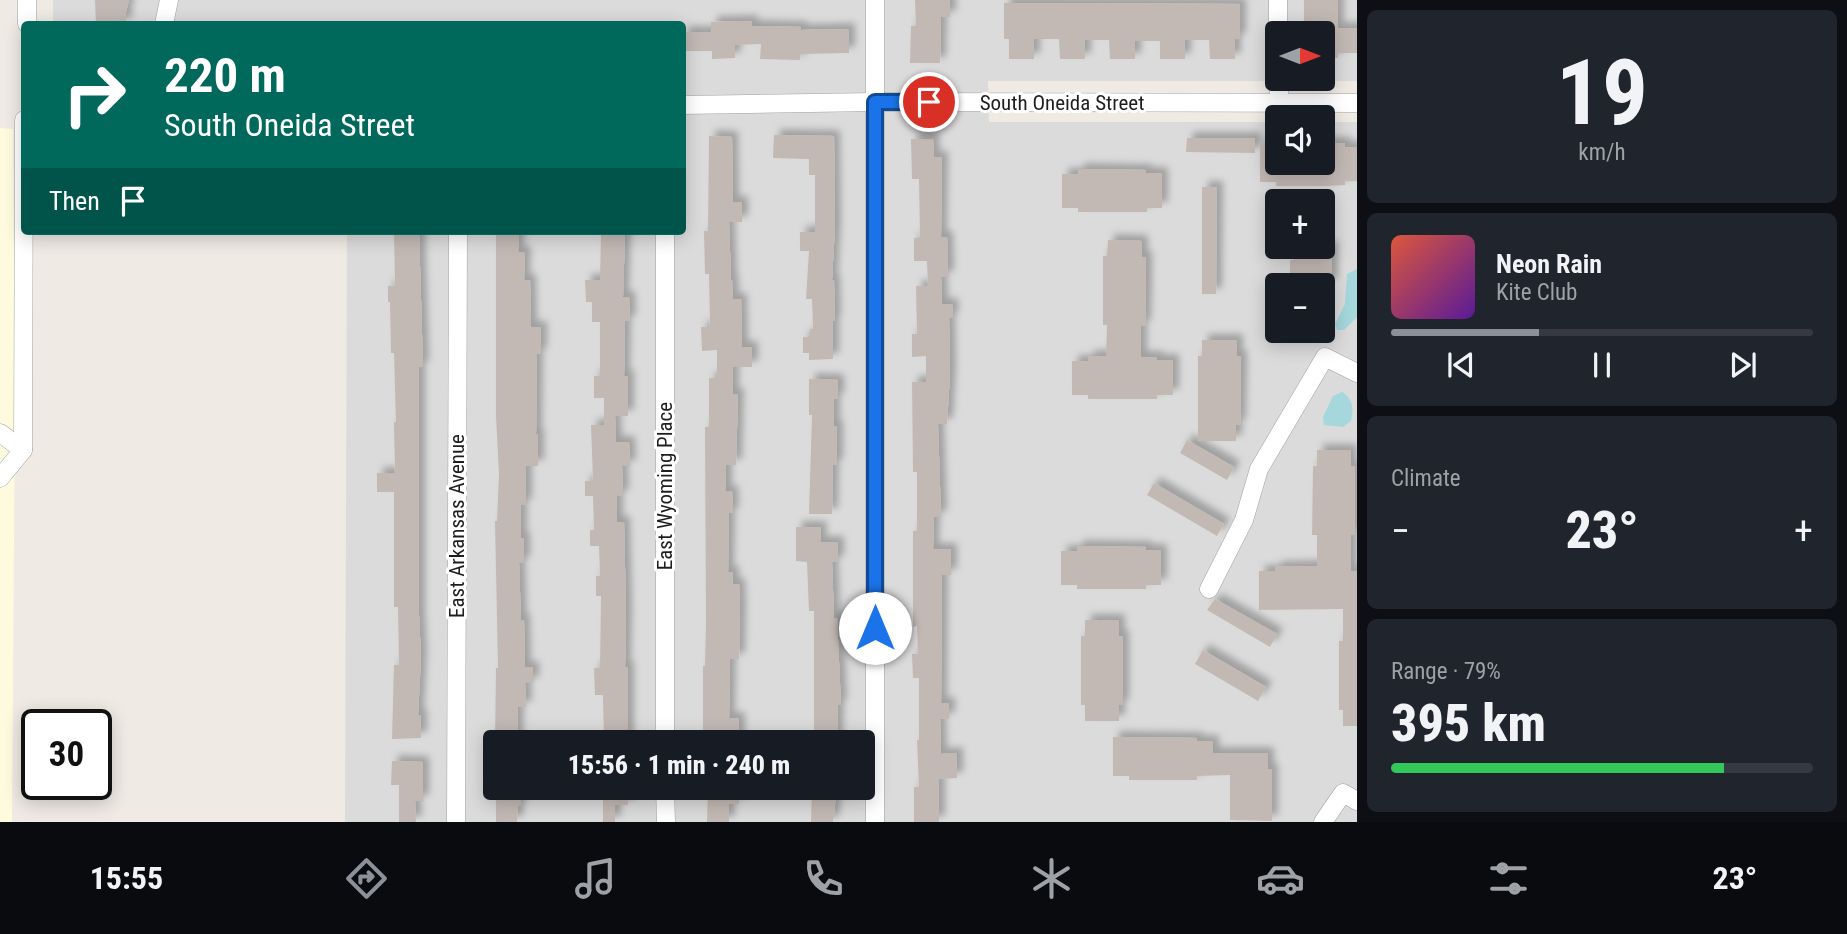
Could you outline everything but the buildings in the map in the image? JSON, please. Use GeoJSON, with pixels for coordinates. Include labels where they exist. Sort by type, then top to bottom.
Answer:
{"type":"FeatureCollection","features":[{"type":"Feature","properties":{"kind":"street"},"geometry":{"type":"LineString","coordinates":[[27,0],[27,21]]}},
{"type":"Feature","properties":{"kind":"street"},"geometry":{"type":"LineString","coordinates":[[165,21],[169,0]]}},
{"type":"Feature","properties":{"kind":"street"},"geometry":{"type":"LineString","coordinates":[[875,0],[875,822]]}},
{"type":"Feature","properties":{"kind":"street"},"geometry":{"type":"LineString","coordinates":[[1278,0],[1278,21]]}},
{"type":"Feature","properties":{"kind":"street"},"geometry":{"type":"LineString","coordinates":[[1279,91],[1279,103]]}},
{"type":"Feature","properties":{"kind":"street","name":"South Oneida Street"},"geometry":{"type":"LineString","coordinates":[[686,105],[875,102],[1357,103]]}},
{"type":"Feature","properties":{"kind":"street"},"geometry":{"type":"LineString","coordinates":[[0,478],[23,450],[24,235]]}},
{"type":"Feature","properties":{"kind":"street","name":"East Arkansas Avenue"},"geometry":{"type":"LineString","coordinates":[[456,822],[458,235]]}},
{"type":"Feature","properties":{"kind":"street","name":"East Wyoming Place"},"geometry":{"type":"LineString","coordinates":[[665,235],[666,730]]}},
{"type":"Feature","properties":{"kind":"street"},"geometry":{"type":"LineString","coordinates":[[1209,589],[1244,520],[1259,469],[1325,357],[1357,373]]}},
{"type":"Feature","properties":{"kind":"street"},"geometry":{"type":"LineString","coordinates":[[0,433],[23,450]]}},
{"type":"Feature","properties":{"kind":"street"},"geometry":{"type":"LineString","coordinates":[[1324,822],[1343,793],[1357,801]]}},
{"type":"Feature","properties":{"kind":"street"},"geometry":{"type":"LineString","coordinates":[[666,800],[666,822]]}},
{"type":"Feature","properties":{"kind":"shaded area"},"geometry":{"type":"Polygon","coordinates":[[[53,0],[1357,0],[1357,81],[1335,81],[1335,21],[1265,21],[1265,81],[988,81],[989,122],[1265,122],[1265,175],[1335,175],[1335,122],[1357,122],[1357,822],[345,822],[347,235],[686,235],[686,21],[53,21],[53,0]]]}},
{"type":"Feature","properties":{"kind":"shaded area"},"geometry":{"type":"Polygon","coordinates":[[[0,128],[13,129],[15,400],[12,822],[0,822],[0,128]]]}},
{"type":"Feature","properties":{"kind":"water"},"geometry":{"type":"Polygon","coordinates":[[[1357,269],[1357,317],[1344,330],[1337,330],[1335,324],[1345,304],[1347,274],[1357,269]]]}},
{"type":"Feature","properties":{"kind":"water"},"geometry":{"type":"Polygon","coordinates":[[[1342,392],[1352,404],[1351,421],[1343,427],[1324,425],[1323,417],[1333,396],[1342,392]]]}},
{"type":"Feature","properties":{"kind":"route"},"geometry":{"type":"LineString","coordinates":[[875,628],[875,102],[929,102]]}}]}
